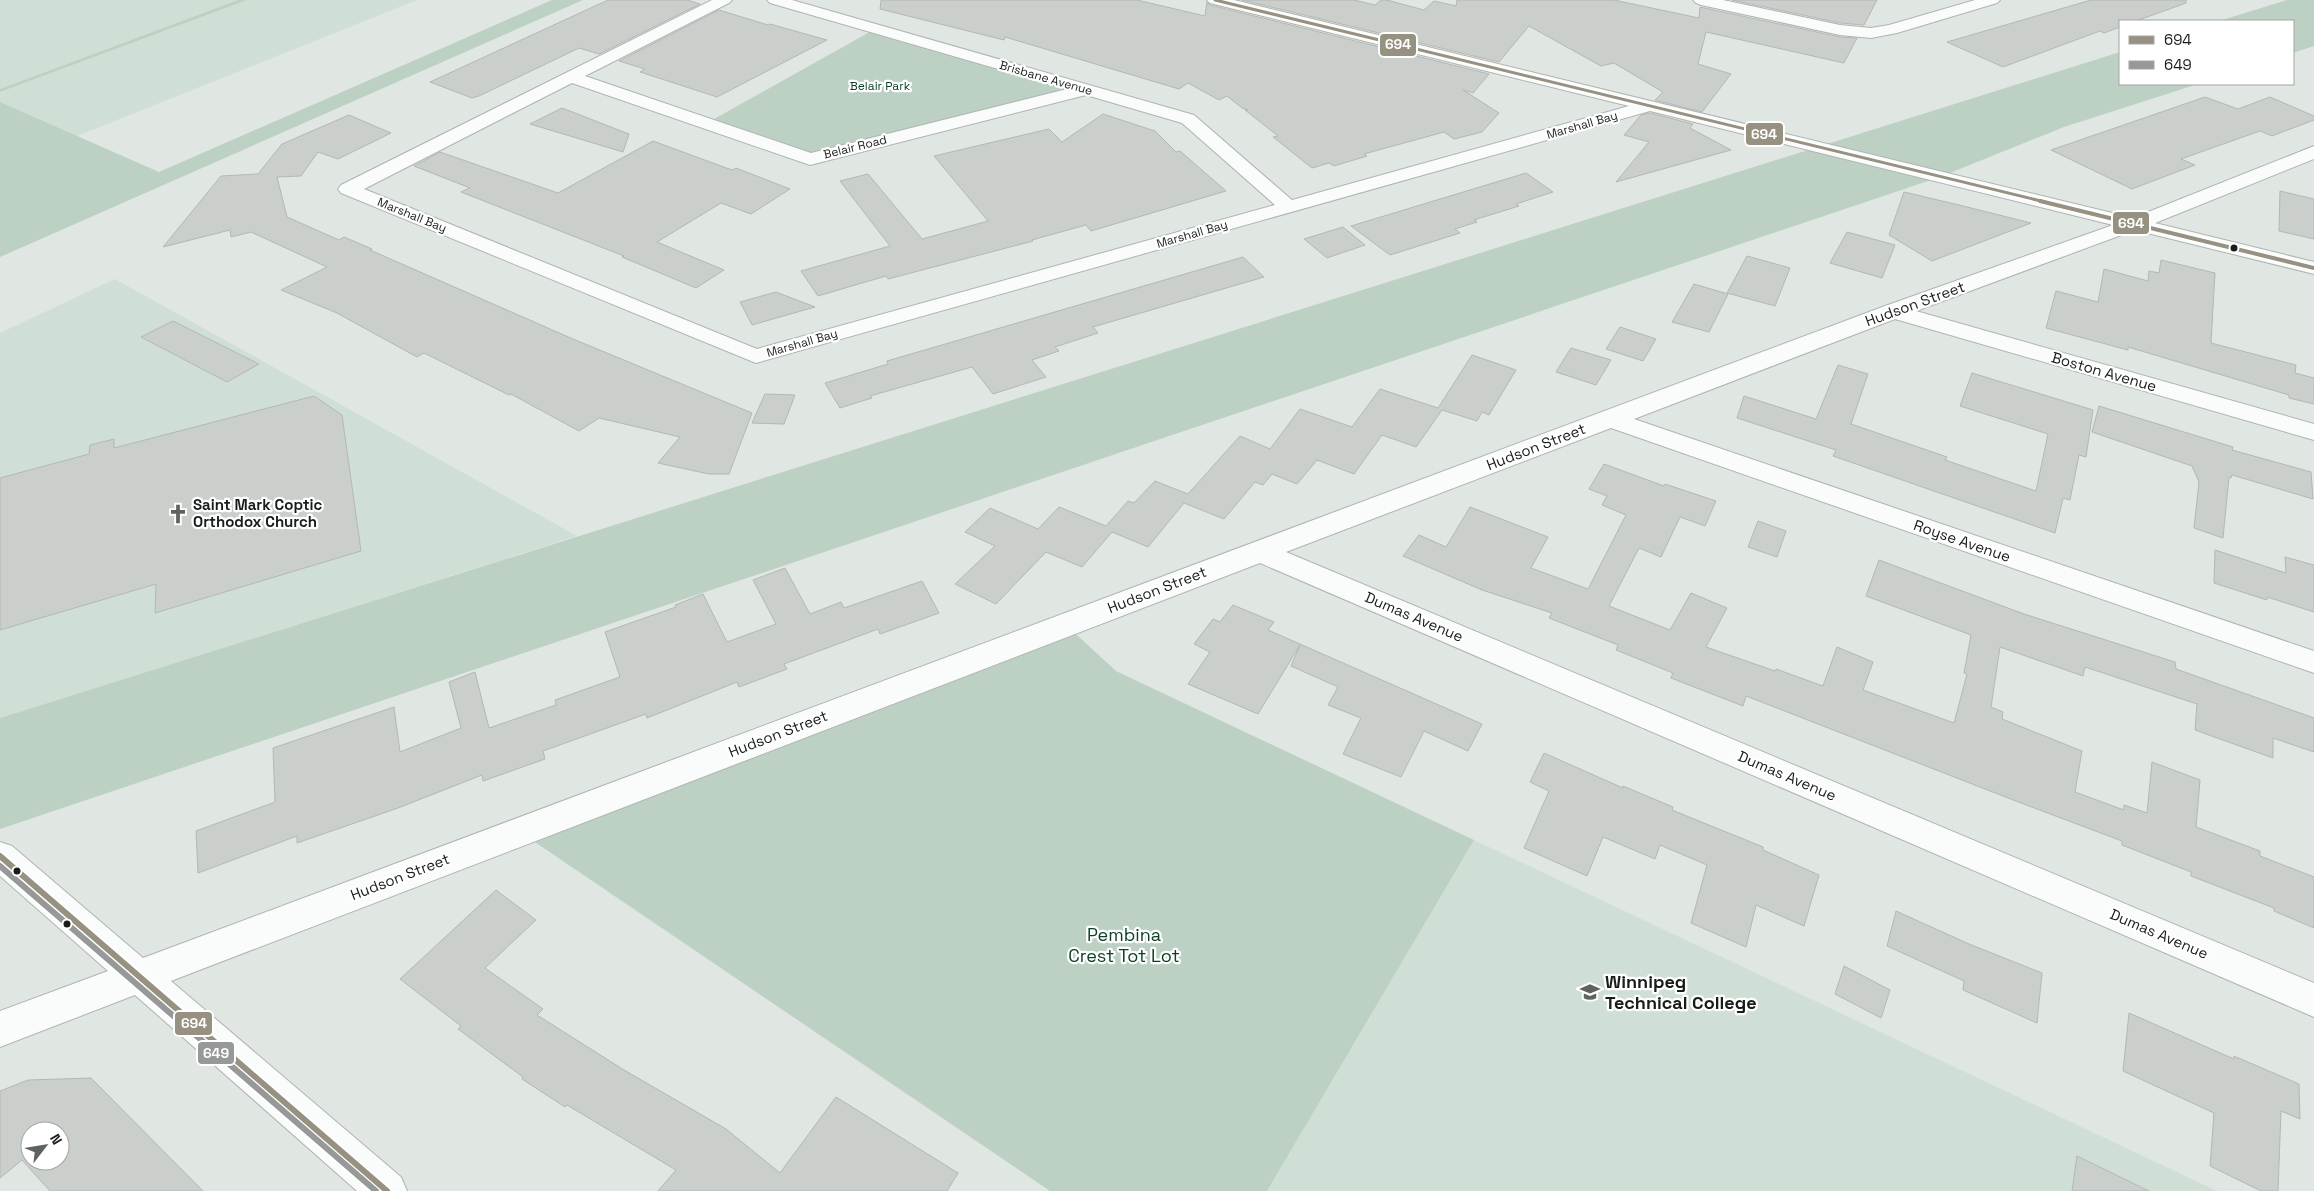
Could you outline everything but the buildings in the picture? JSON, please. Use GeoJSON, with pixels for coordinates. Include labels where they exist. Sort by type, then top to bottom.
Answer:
{"type":"FeatureCollection","features":[{"type":"Feature","properties":{"kind":"street","name":"Marshall Bay"},"geometry":{"type":"LineString","coordinates":[[724,0],[348,189],[756,356],[1649,106]]}},
{"type":"Feature","properties":{"kind":"street","name":"Brisbane Avenue"},"geometry":{"type":"LineString","coordinates":[[775,0],[1188,119],[1289,207]]}},
{"type":"Feature","properties":{"kind":"street"},"geometry":{"type":"LineString","coordinates":[[1215,0],[1239,2],[1649,106],[2314,268]]}},
{"type":"Feature","properties":{"kind":"street"},"geometry":{"type":"LineString","coordinates":[[1701,0],[1840,30],[1871,33],[1891,30],[1992,0]]}},
{"type":"Feature","properties":{"kind":"street","name":"Belair Road"},"geometry":{"type":"LineString","coordinates":[[571,77],[810,158],[1086,90]]}},
{"type":"Feature","properties":{"kind":"street","name":"Hudson Street"},"geometry":{"type":"LineString","coordinates":[[0,1029],[1894,311],[2135,223],[2314,152]]}},
{"type":"Feature","properties":{"kind":"street","name":"Boston Avenue"},"geometry":{"type":"LineString","coordinates":[[1894,311],[2314,432]]}},
{"type":"Feature","properties":{"kind":"street","name":"Royse Avenue"},"geometry":{"type":"LineString","coordinates":[[1609,419],[2314,662]]}},
{"type":"Feature","properties":{"kind":"street","name":"Dumas Avenue"},"geometry":{"type":"LineString","coordinates":[[1260,552],[2314,1000]]}},
{"type":"Feature","properties":{"kind":"street"},"geometry":{"type":"LineString","coordinates":[[0,856],[387,1191]]}},
{"type":"Feature","properties":{"kind":"shaded area"},"geometry":{"type":"Polygon","coordinates":[[[0,0],[238,0],[0,89],[0,0]]]}},
{"type":"Feature","properties":{"kind":"shaded area"},"geometry":{"type":"Polygon","coordinates":[[[247,0],[417,0],[77,136],[0,102],[0,92],[247,0]]]}},
{"type":"Feature","properties":{"kind":"shaded area"},"geometry":{"type":"Polygon","coordinates":[[[115,279],[577,536],[0,718],[0,333],[115,279]]]}},
{"type":"Feature","properties":{"kind":"shaded area","name":"Winnipeg Technical College"},"geometry":{"type":"Polygon","coordinates":[[[1474,840],[2217,1191],[1267,1191],[1474,840]]]}},
{"type":"Feature","properties":{"kind":"green space"},"geometry":{"type":"Polygon","coordinates":[[[238,0],[247,0],[0,92],[0,89],[238,0]]]}},
{"type":"Feature","properties":{"kind":"green space"},"geometry":{"type":"Polygon","coordinates":[[[552,0],[583,0],[0,257],[0,102],[159,172],[552,0]]]}},
{"type":"Feature","properties":{"kind":"green space"},"geometry":{"type":"Polygon","coordinates":[[[2287,0],[2314,0],[2314,46],[2294,53],[2294,20],[2222,20],[2287,0]]]}},
{"type":"Feature","properties":{"kind":"green space","name":"Belair Park"},"geometry":{"type":"Polygon","coordinates":[[[875,29],[1086,90],[810,159],[707,123],[875,29]]]}},
{"type":"Feature","properties":{"kind":"green space"},"geometry":{"type":"Polygon","coordinates":[[[2119,52],[2119,85],[2195,85],[2064,127],[1940,177],[0,829],[0,718],[2119,52]]]}},
{"type":"Feature","properties":{"kind":"green space","name":"Pembina Crest Tot Lot"},"geometry":{"type":"Polygon","coordinates":[[[1066,625],[1116,671],[1474,840],[1267,1191],[1050,1191],[520,832],[1066,625]]]}},
{"type":"Feature","properties":{"kind":"transit line","name":"694"},"geometry":{"type":"LineString","coordinates":[[1215,0],[2314,268]]}},
{"type":"Feature","properties":{"kind":"transit line","name":"694"},"geometry":{"type":"LineString","coordinates":[[0,856],[387,1191]]}},
{"type":"Feature","properties":{"kind":"transit line","name":"649"},"geometry":{"type":"LineString","coordinates":[[0,866],[376,1191]]}},
{"type":"Feature","properties":{"kind":"place","name":"Saint Mark Coptic Orthodox Church"},"geometry":{"type":"Point","coordinates":[178,514]}},
{"type":"Feature","properties":{"kind":"place","name":"Winnipeg Technical College"},"geometry":{"type":"Point","coordinates":[1590,992]}}]}
